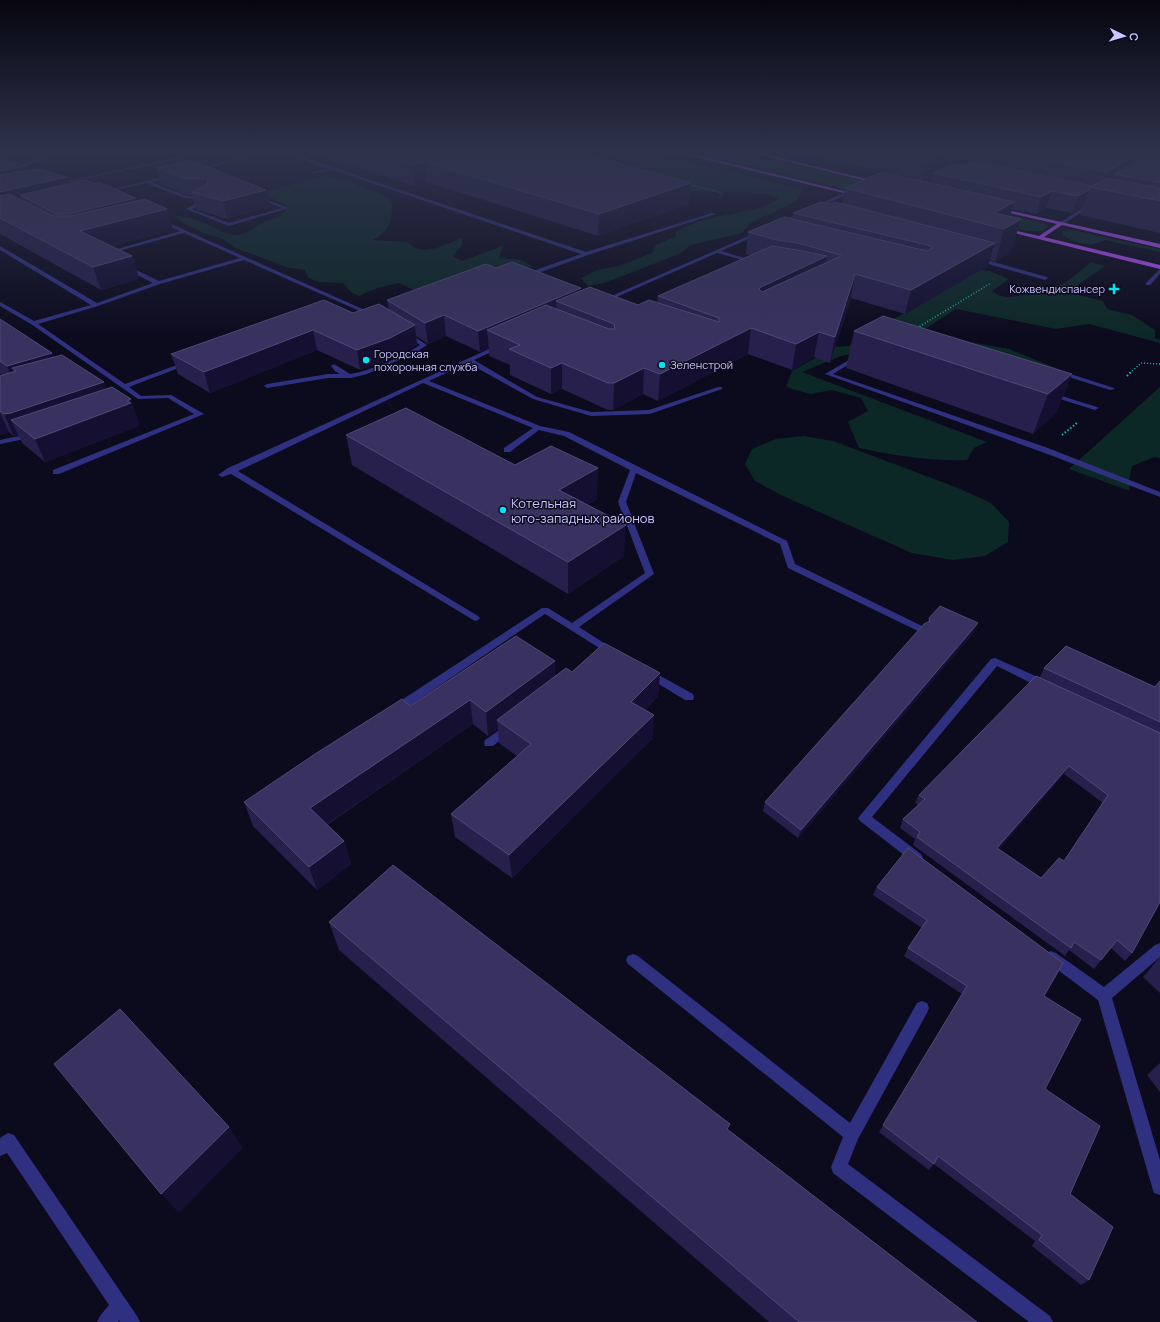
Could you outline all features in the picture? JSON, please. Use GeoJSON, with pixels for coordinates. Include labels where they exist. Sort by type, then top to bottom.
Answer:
{"type":"FeatureCollection","features":[{"type":"Feature","properties":{"kind":"main road"},"geometry":{"type":"LineString","coordinates":[[1021,215],[1160,246]]}},
{"type":"Feature","properties":{"kind":"main road"},"geometry":{"type":"LineString","coordinates":[[1040,238],[1060,224]]}},
{"type":"Feature","properties":{"kind":"main road"},"geometry":{"type":"LineString","coordinates":[[1002,229],[1160,267]]}},
{"type":"Feature","properties":{"kind":"lane"},"geometry":{"type":"LineString","coordinates":[[202,215],[229,226],[265,215]]}},
{"type":"Feature","properties":{"kind":"lane"},"geometry":{"type":"LineString","coordinates":[[469,215],[586,254]]}},
{"type":"Feature","properties":{"kind":"lane"},"geometry":{"type":"LineString","coordinates":[[515,275],[531,274],[586,254],[712,215]]}},
{"type":"Feature","properties":{"kind":"lane"},"geometry":{"type":"LineString","coordinates":[[606,306],[599,303],[799,215]]}},
{"type":"Feature","properties":{"kind":"lane"},"geometry":{"type":"LineString","coordinates":[[1060,224],[1074,215]]}},
{"type":"Feature","properties":{"kind":"lane"},"geometry":{"type":"LineString","coordinates":[[151,216],[378,317]]}},
{"type":"Feature","properties":{"kind":"lane"},"geometry":{"type":"LineString","coordinates":[[106,258],[100,254],[185,231]]}},
{"type":"Feature","properties":{"kind":"lane"},"geometry":{"type":"LineString","coordinates":[[762,231],[770,233]]}},
{"type":"Feature","properties":{"kind":"lane"},"geometry":{"type":"LineString","coordinates":[[0,248],[96,304]]}},
{"type":"Feature","properties":{"kind":"lane"},"geometry":{"type":"LineString","coordinates":[[716,251],[764,265]]}},
{"type":"Feature","properties":{"kind":"lane"},"geometry":{"type":"LineString","coordinates":[[969,257],[1045,278]]}},
{"type":"Feature","properties":{"kind":"lane"},"geometry":{"type":"LineString","coordinates":[[33,323],[158,283],[244,258]]}},
{"type":"Feature","properties":{"kind":"lane"},"geometry":{"type":"LineString","coordinates":[[119,264],[158,283]]}},
{"type":"Feature","properties":{"kind":"lane"},"geometry":{"type":"LineString","coordinates":[[1148,284],[1160,271]]}},
{"type":"Feature","properties":{"kind":"lane"},"geometry":{"type":"LineString","coordinates":[[339,306],[346,303]]}},
{"type":"Feature","properties":{"kind":"lane"},"geometry":{"type":"LineString","coordinates":[[1,305],[33,323],[89,367],[124,387],[137,400],[169,396],[200,414],[56,472]]}},
{"type":"Feature","properties":{"kind":"lane"},"geometry":{"type":"LineString","coordinates":[[267,386],[328,376],[351,376],[365,373],[406,355],[424,345],[397,329]]}},
{"type":"Feature","properties":{"kind":"lane"},"geometry":{"type":"LineString","coordinates":[[222,475],[503,344]]}},
{"type":"Feature","properties":{"kind":"lane"},"geometry":{"type":"LineString","coordinates":[[862,355],[828,374],[1045,450],[1160,495]]}},
{"type":"Feature","properties":{"kind":"lane"},"geometry":{"type":"LineString","coordinates":[[468,360],[535,398],[591,414],[650,412],[720,388]]}},
{"type":"Feature","properties":{"kind":"lane"},"geometry":{"type":"LineString","coordinates":[[124,387],[191,362]]}},
{"type":"Feature","properties":{"kind":"lane"},"geometry":{"type":"LineString","coordinates":[[334,366],[337,370],[351,376]]}},
{"type":"Feature","properties":{"kind":"lane"},"geometry":{"type":"LineString","coordinates":[[1052,370],[1112,389]]}},
{"type":"Feature","properties":{"kind":"lane"},"geometry":{"type":"LineString","coordinates":[[423,381],[538,428],[566,434],[784,543],[791,566],[921,629]]}},
{"type":"Feature","properties":{"kind":"lane"},"geometry":{"type":"LineString","coordinates":[[1041,392],[1095,408]]}},
{"type":"Feature","properties":{"kind":"lane"},"geometry":{"type":"LineString","coordinates":[[507,450],[538,428]]}},
{"type":"Feature","properties":{"kind":"lane"},"geometry":{"type":"LineString","coordinates":[[0,442],[37,434]]}},
{"type":"Feature","properties":{"kind":"lane"},"geometry":{"type":"LineString","coordinates":[[573,627],[650,574],[622,502],[634,469]]}},
{"type":"Feature","properties":{"kind":"lane"},"geometry":{"type":"LineString","coordinates":[[230,470],[475,618]]}},
{"type":"Feature","properties":{"kind":"lane"},"geometry":{"type":"LineString","coordinates":[[387,715],[545,610],[573,627],[607,653],[623,659]]}},
{"type":"Feature","properties":{"kind":"lane"},"geometry":{"type":"LineString","coordinates":[[927,865],[864,818],[995,661],[1053,689]]}},
{"type":"Feature","properties":{"kind":"lane"},"geometry":{"type":"LineString","coordinates":[[637,666],[689,697]]}},
{"type":"Feature","properties":{"kind":"lane"},"geometry":{"type":"LineString","coordinates":[[489,742],[515,723]]}},
{"type":"Feature","properties":{"kind":"lane"},"geometry":{"type":"LineString","coordinates":[[1041,949],[1104,996],[1160,1187]]}},
{"type":"Feature","properties":{"kind":"lane"},"geometry":{"type":"LineString","coordinates":[[1104,996],[1160,950]]}},
{"type":"Feature","properties":{"kind":"lane"},"geometry":{"type":"LineString","coordinates":[[633,960],[852,1134]]}},
{"type":"Feature","properties":{"kind":"lane"},"geometry":{"type":"LineString","coordinates":[[922,1008],[852,1134],[839,1167],[1044,1322]]}},
{"type":"Feature","properties":{"kind":"lane"},"geometry":{"type":"LineString","coordinates":[[0,1148],[8,1141],[131,1322]]}},
{"type":"Feature","properties":{"kind":"lane"},"geometry":{"type":"LineString","coordinates":[[106,1322],[120,1307]]}},
{"type":"Feature","properties":{"kind":"path"},"geometry":{"type":"LineString","coordinates":[[917,328],[1014,269]]}},
{"type":"Feature","properties":{"kind":"green space"},"geometry":{"type":"Polygon","coordinates":[[[172,215],[200,221],[223,232],[234,235],[242,234],[266,221],[281,215],[391,215],[389,225],[379,237],[373,240],[407,242],[413,247],[427,250],[441,247],[462,238],[462,245],[453,256],[462,261],[503,246],[499,258],[521,260],[533,267],[508,269],[418,292],[399,283],[377,288],[359,296],[352,293],[343,283],[320,282],[308,278],[305,270],[289,268],[236,248],[223,239],[206,234],[187,225],[172,215]]]}},
{"type":"Feature","properties":{"kind":"green space"},"geometry":{"type":"Polygon","coordinates":[[[768,215],[749,224],[742,233],[690,245],[681,253],[604,283],[588,286],[581,278],[597,270],[619,266],[652,253],[656,245],[676,236],[676,231],[707,219],[720,216],[768,215]]]}},
{"type":"Feature","properties":{"kind":"green space"},"geometry":{"type":"Polygon","coordinates":[[[955,215],[1008,215],[1043,223],[1048,226],[1042,231],[1027,231],[955,215]]]}},
{"type":"Feature","properties":{"kind":"green space"},"geometry":{"type":"Polygon","coordinates":[[[1067,229],[1160,249],[1160,252],[1105,240],[1091,245],[1074,242],[1062,235],[1062,232],[1067,229]]]}},
{"type":"Feature","properties":{"kind":"green space"},"geometry":{"type":"Polygon","coordinates":[[[1091,262],[1105,266],[1076,286],[1070,293],[1103,301],[1107,309],[1132,315],[1155,330],[1155,338],[1160,340],[1160,343],[1089,324],[1056,329],[956,309],[919,333],[1009,349],[1056,368],[1032,372],[904,345],[841,356],[802,372],[987,442],[974,448],[967,460],[940,460],[913,457],[859,448],[848,422],[868,411],[861,398],[832,390],[810,394],[786,387],[792,371],[834,347],[849,346],[860,336],[907,312],[972,268],[992,272],[1009,279],[992,291],[1004,297],[1011,297],[1064,283],[1091,262]]]}},
{"type":"Feature","properties":{"kind":"green space"},"geometry":{"type":"Polygon","coordinates":[[[1160,387],[1160,458],[1154,457],[1132,466],[1129,481],[1130,491],[1069,469],[1160,387]]]}},
{"type":"Feature","properties":{"kind":"green space"},"geometry":{"type":"Polygon","coordinates":[[[804,436],[833,441],[958,488],[991,503],[1009,522],[1008,542],[985,556],[953,560],[912,553],[783,496],[755,481],[745,464],[752,449],[776,439],[804,436]]]}},
{"type":"Feature","properties":{"kind":"building"},"geometry":{"type":"Polygon","coordinates":[[[0,215],[69,216],[75,215],[144,215],[80,231],[132,256],[93,267],[0,218],[0,215]]]}},
{"type":"Feature","properties":{"kind":"building"},"geometry":{"type":"Polygon","coordinates":[[[800,215],[885,215],[995,243],[911,290],[855,274],[835,337],[819,332],[796,344],[751,328],[660,374],[644,368],[614,383],[608,383],[562,363],[551,368],[509,349],[520,345],[487,330],[546,305],[609,329],[615,329],[614,324],[556,301],[590,287],[638,305],[649,300],[719,322],[719,318],[658,296],[772,246],[827,256],[761,287],[759,289],[762,292],[841,256],[798,243],[777,240],[748,232],[784,217],[927,251],[932,248],[931,246],[800,215]]]}},
{"type":"Feature","properties":{"kind":"building"},"geometry":{"type":"Polygon","coordinates":[[[949,215],[1002,215],[1021,219],[1004,229],[949,215]]]}},
{"type":"Feature","properties":{"kind":"building"},"geometry":{"type":"Polygon","coordinates":[[[512,262],[581,288],[478,331],[444,315],[425,323],[387,300],[486,264],[496,268],[512,262]]]}},
{"type":"Feature","properties":{"kind":"building"},"geometry":{"type":"Polygon","coordinates":[[[324,300],[353,313],[379,304],[415,325],[390,338],[357,350],[313,330],[204,372],[171,354],[324,300]]]}},
{"type":"Feature","properties":{"kind":"building"},"geometry":{"type":"Polygon","coordinates":[[[883,316],[1072,374],[1048,394],[854,331],[883,316]]]}},
{"type":"Feature","properties":{"kind":"building"},"geometry":{"type":"Polygon","coordinates":[[[0,319],[52,353],[7,366],[0,361],[0,319]]]}},
{"type":"Feature","properties":{"kind":"building"},"geometry":{"type":"Polygon","coordinates":[[[62,355],[104,382],[11,413],[4,414],[0,411],[0,376],[16,371],[12,368],[62,355]]]}},
{"type":"Feature","properties":{"kind":"building"},"geometry":{"type":"Polygon","coordinates":[[[112,387],[131,399],[127,401],[131,403],[35,439],[11,420],[112,387]]]}},
{"type":"Feature","properties":{"kind":"building"},"geometry":{"type":"Polygon","coordinates":[[[406,408],[515,465],[551,446],[598,468],[559,490],[626,525],[568,562],[346,435],[406,408]]]}},
{"type":"Feature","properties":{"kind":"building"},"geometry":{"type":"Polygon","coordinates":[[[940,606],[978,623],[801,830],[765,802],[924,624],[930,621],[929,618],[940,606]]]}},
{"type":"Feature","properties":{"kind":"building"},"geometry":{"type":"Polygon","coordinates":[[[516,636],[555,661],[486,712],[470,700],[310,808],[344,841],[309,867],[244,802],[315,754],[402,699],[410,706],[516,636]]]}},
{"type":"Feature","properties":{"kind":"building"},"geometry":{"type":"Polygon","coordinates":[[[604,643],[660,673],[631,702],[654,715],[509,855],[451,814],[531,744],[497,720],[566,668],[572,672],[604,643]]]}},
{"type":"Feature","properties":{"kind":"building"},"geometry":{"type":"Polygon","coordinates":[[[1066,646],[1155,687],[1160,681],[1160,722],[1044,668],[1066,646]]]}},
{"type":"Feature","properties":{"kind":"building"},"geometry":{"type":"Polygon","coordinates":[[[1036,676],[1160,733],[1160,902],[1132,953],[1117,940],[1101,960],[1074,942],[1071,948],[917,837],[920,832],[903,819],[925,799],[919,795],[1036,676]],[[1069,766],[997,848],[1041,878],[1059,858],[1064,861],[1108,795],[1069,766]]]}},
{"type":"Feature","properties":{"kind":"building"},"geometry":{"type":"Polygon","coordinates":[[[908,848],[1063,963],[1044,996],[1081,1019],[1045,1089],[1100,1126],[1070,1194],[1113,1227],[1089,1280],[1039,1240],[1042,1235],[938,1156],[934,1164],[883,1125],[967,986],[908,948],[927,920],[877,887],[908,848]]]}},
{"type":"Feature","properties":{"kind":"building"},"geometry":{"type":"Polygon","coordinates":[[[393,865],[730,1124],[727,1129],[977,1322],[799,1322],[329,922],[393,865]]]}},
{"type":"Feature","properties":{"kind":"building"},"geometry":{"type":"Polygon","coordinates":[[[120,1009],[229,1127],[161,1194],[54,1064],[120,1009]]]}},
{"type":"Feature","properties":{"kind":"place","name":"Кожвендиспансер"},"geometry":{"type":"Point","coordinates":[1114,289]}},
{"type":"Feature","properties":{"kind":"place","name":"Городская похоронная служба"},"geometry":{"type":"Point","coordinates":[366,360]}},
{"type":"Feature","properties":{"kind":"place","name":"Зеленстрой"},"geometry":{"type":"Point","coordinates":[662,365]}},
{"type":"Feature","properties":{"kind":"place","name":"Котельная юго-западных районов"},"geometry":{"type":"Point","coordinates":[503,510]}}]}
